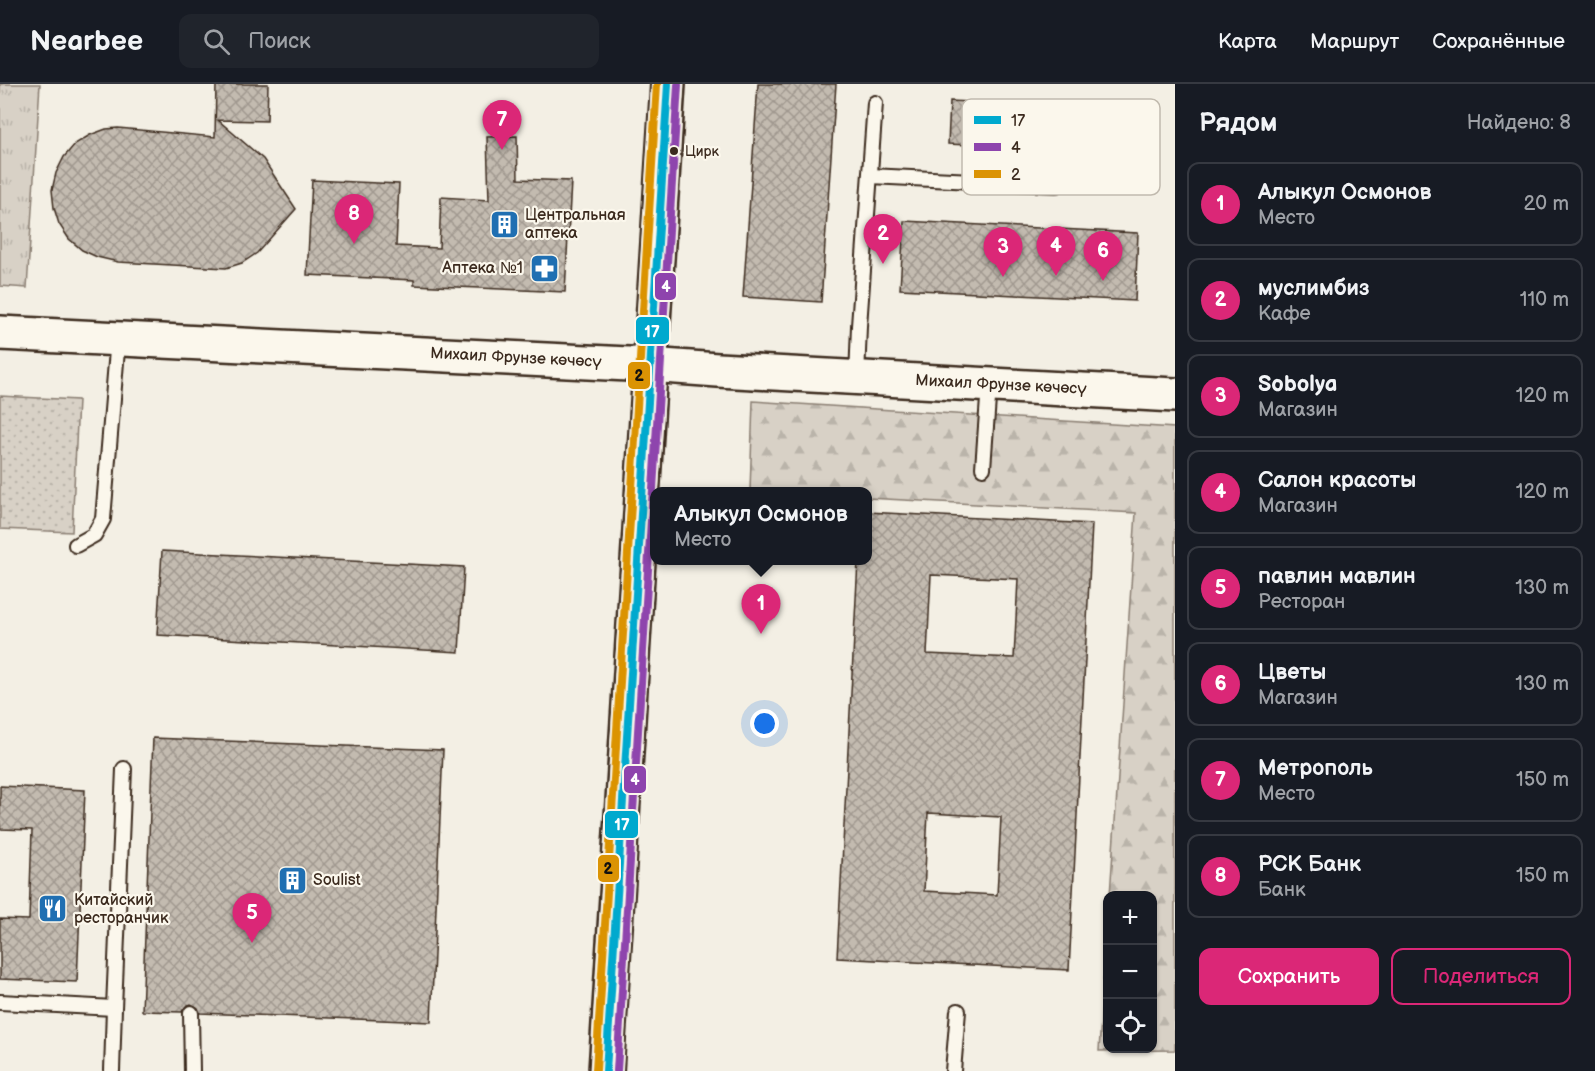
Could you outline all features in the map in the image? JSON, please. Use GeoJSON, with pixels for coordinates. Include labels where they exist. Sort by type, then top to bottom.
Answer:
{"type":"FeatureCollection","features":[{"type":"Feature","properties":{"kind":"main road"},"geometry":{"type":"LineString","coordinates":[[606,1071],[668,84]]}},
{"type":"Feature","properties":{"kind":"main road","name":"Михаил Фрунзе көчөсү"},"geometry":{"type":"LineString","coordinates":[[0,333],[650,364],[857,378],[1175,394]]}},
{"type":"Feature","properties":{"kind":"lane"},"geometry":{"type":"LineString","coordinates":[[857,378],[875,103]]}},
{"type":"Feature","properties":{"kind":"lane"},"geometry":{"type":"LineString","coordinates":[[870,176],[962,180]]}},
{"type":"Feature","properties":{"kind":"lane"},"geometry":{"type":"LineString","coordinates":[[76,545],[94,535],[103,519],[118,338]]}},
{"type":"Feature","properties":{"kind":"lane"},"geometry":{"type":"LineString","coordinates":[[983,468],[989,385]]}},
{"type":"Feature","properties":{"kind":"lane"},"geometry":{"type":"LineString","coordinates":[[112,1071],[124,769]]}},
{"type":"Feature","properties":{"kind":"lane"},"geometry":{"type":"LineString","coordinates":[[0,1002],[114,1008]]}},
{"type":"Feature","properties":{"kind":"lane"},"geometry":{"type":"LineString","coordinates":[[953,1071],[958,1011]]}},
{"type":"Feature","properties":{"kind":"lane"},"geometry":{"type":"LineString","coordinates":[[191,1013],[192,1071]]}},
{"type":"Feature","properties":{"kind":"green space"},"geometry":{"type":"Polygon","coordinates":[[[0,84],[40,84],[27,288],[0,286],[0,84]]]}},
{"type":"Feature","properties":{"kind":"green space"},"geometry":{"type":"Polygon","coordinates":[[[0,396],[78,400],[72,532],[0,529],[0,396]]]}},
{"type":"Feature","properties":{"kind":"green space"},"geometry":{"type":"Polygon","coordinates":[[[753,401],[1175,428],[1175,1050],[1157,1050],[1157,891],[1110,891],[1136,513],[872,498],[872,487],[750,487],[753,401]]]}},
{"type":"Feature","properties":{"kind":"green space"},"geometry":{"type":"Polygon","coordinates":[[[1103,988],[1103,1051],[1099,1051],[1103,988]]]}},
{"type":"Feature","properties":{"kind":"building"},"geometry":{"type":"Polygon","coordinates":[[[216,84],[268,84],[267,121],[218,120],[263,159],[296,209],[257,253],[242,263],[226,268],[118,262],[97,257],[82,250],[69,239],[59,224],[52,190],[56,173],[64,157],[75,144],[106,129],[118,128],[215,137],[216,84]]]}},
{"type":"Feature","properties":{"kind":"building"},"geometry":{"type":"Polygon","coordinates":[[[758,84],[836,84],[821,302],[743,297],[758,84]]]}},
{"type":"Feature","properties":{"kind":"building"},"geometry":{"type":"Polygon","coordinates":[[[950,101],[962,102],[962,145],[948,144],[950,101]]]}},
{"type":"Feature","properties":{"kind":"building"},"geometry":{"type":"Polygon","coordinates":[[[517,136],[518,179],[571,181],[565,292],[414,285],[414,280],[307,275],[312,180],[399,184],[396,246],[439,248],[441,197],[489,200],[487,137],[517,136]]]}},
{"type":"Feature","properties":{"kind":"building"},"geometry":{"type":"Polygon","coordinates":[[[904,221],[1138,233],[1135,301],[900,289],[904,221]]]}},
{"type":"Feature","properties":{"kind":"building"},"geometry":{"type":"Polygon","coordinates":[[[872,512],[1092,524],[1069,970],[837,958],[858,565],[872,565],[872,512]],[[931,575],[927,654],[1014,658],[1018,579],[931,575]],[[928,813],[924,891],[997,895],[1001,817],[928,813]]]}},
{"type":"Feature","properties":{"kind":"building"},"geometry":{"type":"Polygon","coordinates":[[[162,551],[464,567],[459,652],[157,635],[162,551]]]}},
{"type":"Feature","properties":{"kind":"building","name":"Soulist"},"geometry":{"type":"Polygon","coordinates":[[[153,738],[443,750],[431,1022],[200,1013],[198,1008],[191,1004],[186,1006],[182,1012],[142,1011],[153,738]]]}},
{"type":"Feature","properties":{"kind":"building"},"geometry":{"type":"Polygon","coordinates":[[[0,786],[85,790],[77,982],[0,979],[0,919],[29,920],[32,830],[0,829],[0,786]]]}},
{"type":"Feature","properties":{"kind":"transit line","name":"2"},"geometry":{"type":"LineString","coordinates":[[596,1070],[657,84]]}},
{"type":"Feature","properties":{"kind":"transit line","name":"17"},"geometry":{"type":"LineString","coordinates":[[606,1071],[668,84]]}},
{"type":"Feature","properties":{"kind":"transit line","name":"4"},"geometry":{"type":"LineString","coordinates":[[653,487],[678,85]]}},
{"type":"Feature","properties":{"kind":"transit line","name":"4"},"geometry":{"type":"LineString","coordinates":[[617,1071],[650,538]]}},
{"type":"Feature","properties":{"kind":"place","name":"Метрополь"},"geometry":{"type":"Point","coordinates":[502,150]}},
{"type":"Feature","properties":{"kind":"place","name":"Цирк"},"geometry":{"type":"Point","coordinates":[674,151]}},
{"type":"Feature","properties":{"kind":"place","name":"Центральная аптека"},"geometry":{"type":"Point","coordinates":[504,224]}},
{"type":"Feature","properties":{"kind":"place","name":"РСК Банк"},"geometry":{"type":"Point","coordinates":[354,244]}},
{"type":"Feature","properties":{"kind":"place","name":"муслимбиз"},"geometry":{"type":"Point","coordinates":[883,264]}},
{"type":"Feature","properties":{"kind":"place","name":"Аптека №1"},"geometry":{"type":"Point","coordinates":[544,268]}},
{"type":"Feature","properties":{"kind":"place","name":"Салон красоты"},"geometry":{"type":"Point","coordinates":[1056,276]}},
{"type":"Feature","properties":{"kind":"place","name":"Sobolya"},"geometry":{"type":"Point","coordinates":[1003,277]}},
{"type":"Feature","properties":{"kind":"place","name":"Цветы"},"geometry":{"type":"Point","coordinates":[1103,281]}},
{"type":"Feature","properties":{"kind":"place","name":"Алыкул Осмонов"},"geometry":{"type":"Point","coordinates":[761,634]}},
{"type":"Feature","properties":{"kind":"place","name":"Soulist"},"geometry":{"type":"Point","coordinates":[292,880]}},
{"type":"Feature","properties":{"kind":"place","name":"Китайский ресторанчик"},"geometry":{"type":"Point","coordinates":[53,909]}},
{"type":"Feature","properties":{"kind":"place","name":"павлин мавлин"},"geometry":{"type":"Point","coordinates":[252,943]}}]}
